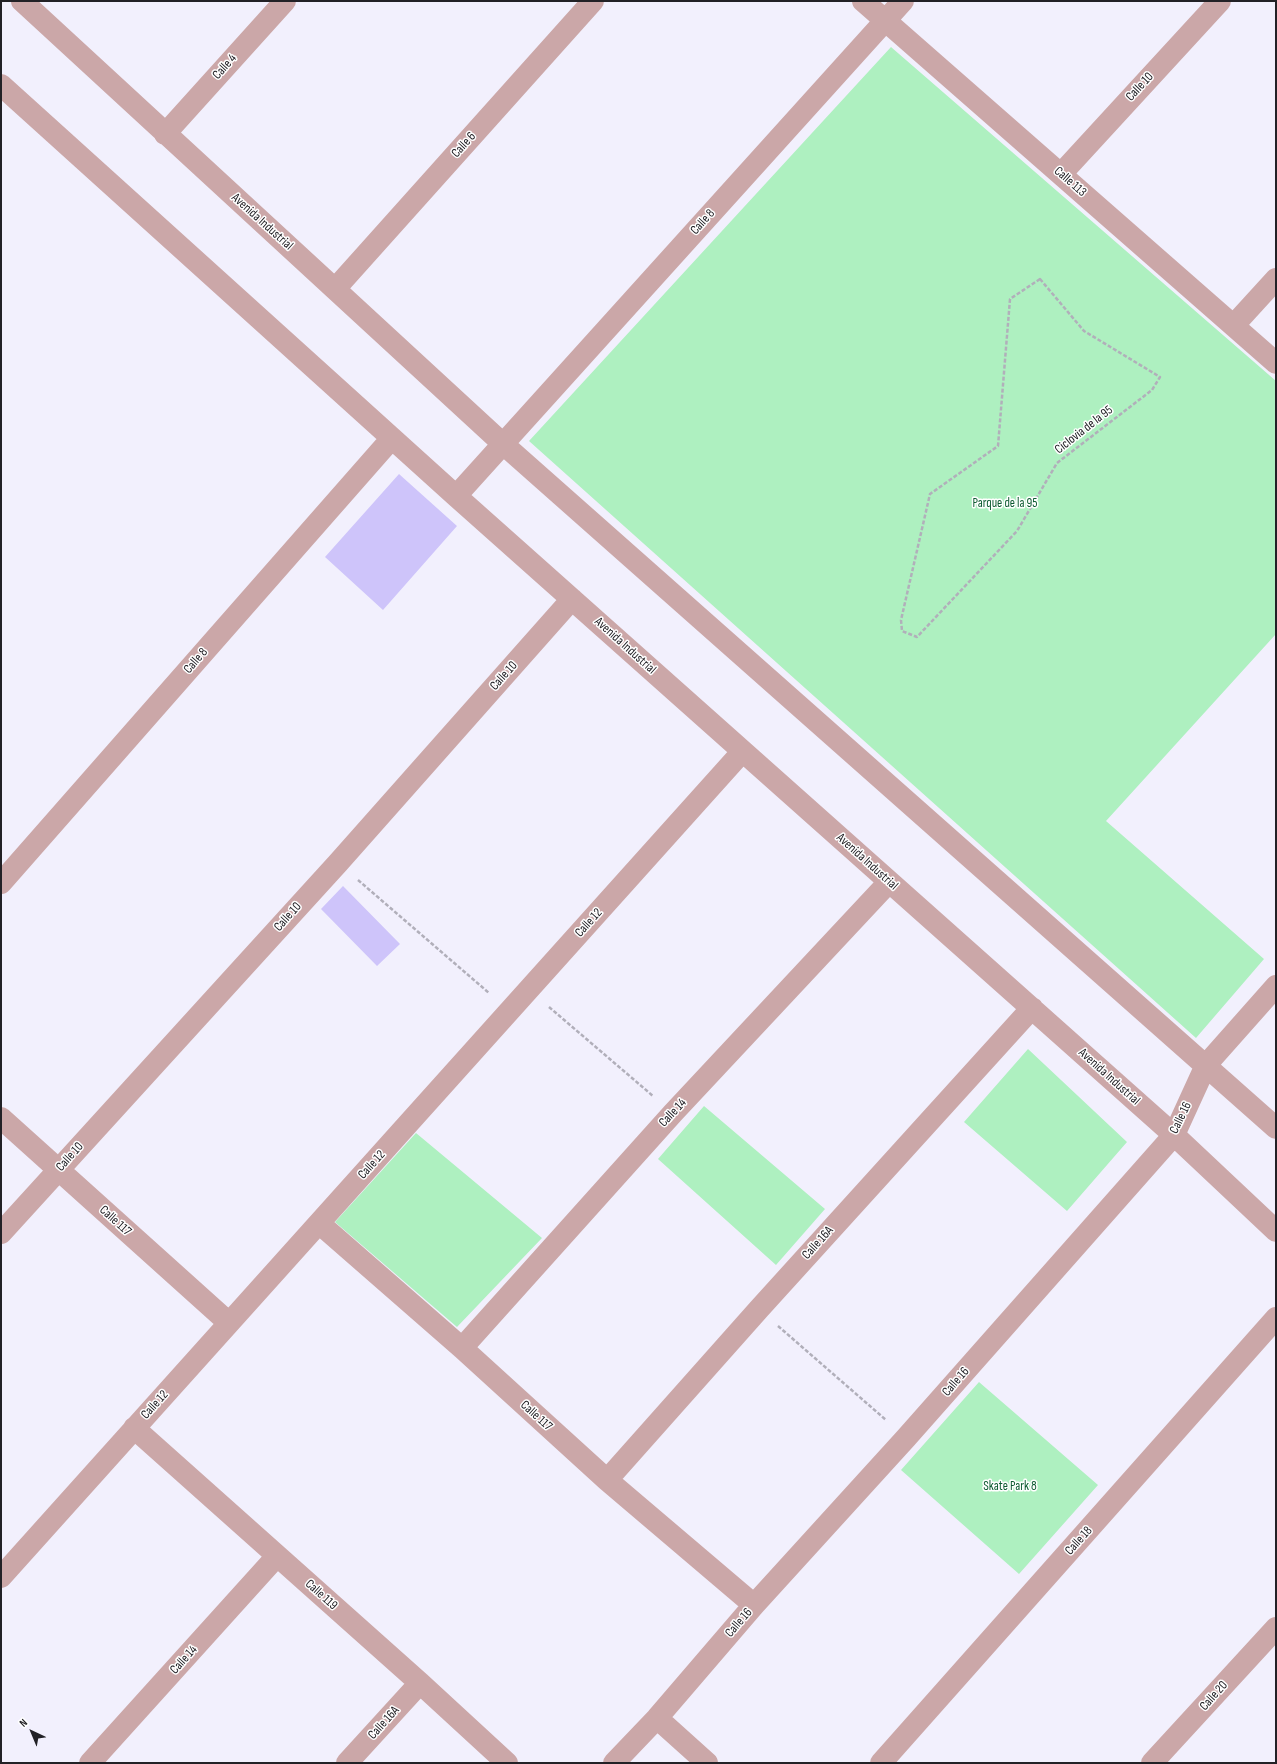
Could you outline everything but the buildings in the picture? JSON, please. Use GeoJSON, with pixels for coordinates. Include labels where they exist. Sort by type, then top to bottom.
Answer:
{"type":"FeatureCollection","features":[{"type":"Feature","properties":{"kind":"street","name":"Avenida Industrial"},"geometry":{"type":"LineString","coordinates":[[22,1],[502,443],[1276,1128]]}},
{"type":"Feature","properties":{"kind":"street","name":"Calle 4"},"geometry":{"type":"LineString","coordinates":[[166,134],[285,1]]}},
{"type":"Feature","properties":{"kind":"street","name":"Calle 6"},"geometry":{"type":"LineString","coordinates":[[335,289],[593,1]]}},
{"type":"Feature","properties":{"kind":"street","name":"Calle 113"},"geometry":{"type":"LineString","coordinates":[[863,1],[1276,363]]}},
{"type":"Feature","properties":{"kind":"street","name":"Calle 8"},"geometry":{"type":"LineString","coordinates":[[502,443],[903,1]]}},
{"type":"Feature","properties":{"kind":"street","name":"Calle 10"},"geometry":{"type":"LineString","coordinates":[[1061,174],[1220,1]]}},
{"type":"Feature","properties":{"kind":"street","name":"Avenida Industrial"},"geometry":{"type":"LineString","coordinates":[[1,85],[456,496],[1174,1135],[1276,1231]]}},
{"type":"Feature","properties":{"kind":"street"},"geometry":{"type":"LineString","coordinates":[[1234,325],[1276,279]]}},
{"type":"Feature","properties":{"kind":"street","name":"Calle 8"},"geometry":{"type":"LineString","coordinates":[[1,883],[392,438]]}},
{"type":"Feature","properties":{"kind":"street"},"geometry":{"type":"LineString","coordinates":[[456,496],[502,443]]}},
{"type":"Feature","properties":{"kind":"street","name":"Calle 10"},"geometry":{"type":"LineString","coordinates":[[1,1233],[338,863],[572,599]]}},
{"type":"Feature","properties":{"kind":"street","name":"Calle 12"},"geometry":{"type":"LineString","coordinates":[[1,1577],[134,1428],[320,1224],[742,752]]}},
{"type":"Feature","properties":{"kind":"street","name":"Calle 14"},"geometry":{"type":"LineString","coordinates":[[462,1348],[673,1113],[889,882]]}},
{"type":"Feature","properties":{"kind":"street","name":"Calle 16"},"geometry":{"type":"LineString","coordinates":[[614,1763],[657,1718],[754,1606],[906,1438],[1174,1135],[1206,1065],[1276,986]]}},
{"type":"Feature","properties":{"kind":"street","name":"Calle 16A"},"geometry":{"type":"LineString","coordinates":[[607,1480],[758,1309],[1032,1008]]}},
{"type":"Feature","properties":{"kind":"street","name":"Calle 117"},"geometry":{"type":"LineString","coordinates":[[1,1118],[229,1323]]}},
{"type":"Feature","properties":{"kind":"street","name":"Calle 117"},"geometry":{"type":"LineString","coordinates":[[320,1224],[462,1348],[607,1480],[754,1606]]}},
{"type":"Feature","properties":{"kind":"street","name":"Calle 18"},"geometry":{"type":"LineString","coordinates":[[881,1763],[1276,1318]]}},
{"type":"Feature","properties":{"kind":"street","name":"Calle 119"},"geometry":{"type":"LineString","coordinates":[[134,1428],[420,1683],[507,1763]]}},
{"type":"Feature","properties":{"kind":"street","name":"Calle 14"},"geometry":{"type":"LineString","coordinates":[[90,1763],[277,1556]]}},
{"type":"Feature","properties":{"kind":"street","name":"Calle 20"},"geometry":{"type":"LineString","coordinates":[[1152,1763],[1276,1628]]}},
{"type":"Feature","properties":{"kind":"street","name":"Calle 16A"},"geometry":{"type":"LineString","coordinates":[[347,1763],[420,1683]]}},
{"type":"Feature","properties":{"kind":"street"},"geometry":{"type":"LineString","coordinates":[[657,1718],[707,1763]]}},
{"type":"Feature","properties":{"kind":"path","name":"Ciclovia de la 95"},"geometry":{"type":"LineString","coordinates":[[1040,279],[1084,331],[1160,377],[1152,390],[1057,463],[1017,531],[917,638],[902,631],[901,620],[930,494],[998,446],[1010,299],[1040,279]]}},
{"type":"Feature","properties":{"kind":"path"},"geometry":{"type":"LineString","coordinates":[[338,863],[510,1012]]}},
{"type":"Feature","properties":{"kind":"path"},"geometry":{"type":"LineString","coordinates":[[529,990],[673,1113]]}},
{"type":"Feature","properties":{"kind":"path"},"geometry":{"type":"LineString","coordinates":[[758,1309],[906,1438]]}},
{"type":"Feature","properties":{"kind":"green space","name":"Parque de la 95"},"geometry":{"type":"Polygon","coordinates":[[[891,47],[1276,381],[1276,634],[1106,821],[1264,959],[1196,1038],[529,441],[891,47]]]}},
{"type":"Feature","properties":{"kind":"green space"},"geometry":{"type":"Polygon","coordinates":[[[1028,1049],[1127,1142],[1067,1211],[964,1122],[1028,1049]]]}},
{"type":"Feature","properties":{"kind":"green space"},"geometry":{"type":"Polygon","coordinates":[[[704,1106],[825,1209],[776,1265],[658,1159],[704,1106]]]}},
{"type":"Feature","properties":{"kind":"green space"},"geometry":{"type":"Polygon","coordinates":[[[416,1133],[542,1238],[457,1327],[335,1222],[416,1133]]]}},
{"type":"Feature","properties":{"kind":"green space","name":"Skate Park 8"},"geometry":{"type":"Polygon","coordinates":[[[979,1382],[1098,1485],[1019,1574],[901,1470],[979,1382]]]}}]}
